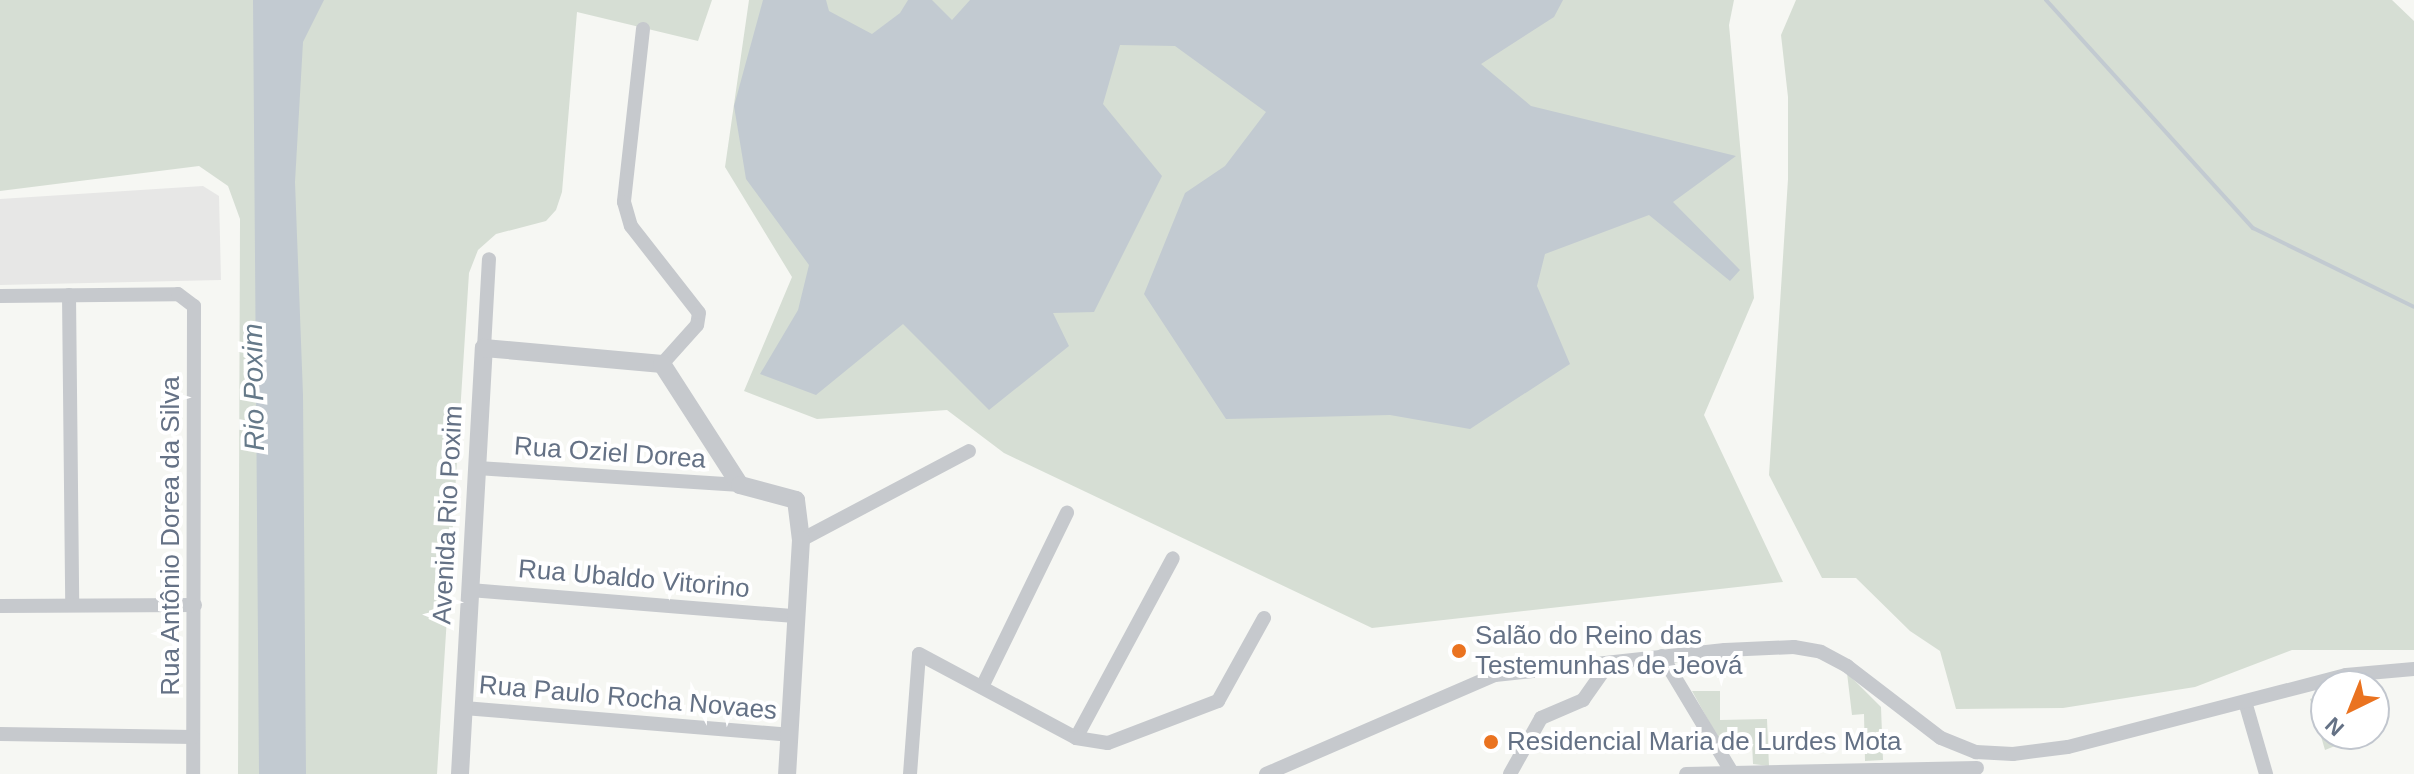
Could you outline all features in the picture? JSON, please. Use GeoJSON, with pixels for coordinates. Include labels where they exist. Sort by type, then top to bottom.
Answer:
{"type":"FeatureCollection","features":[{"type":"Feature","properties":{"kind":"street"},"geometry":{"type":"LineString","coordinates":[[643,29],[624,202],[631,226],[699,313],[697,325],[662,364]]}},
{"type":"Feature","properties":{"kind":"street","name":"Avenida Rio Poxim"},"geometry":{"type":"LineString","coordinates":[[460,774],[489,259]]}},
{"type":"Feature","properties":{"kind":"street","name":"Rua Antônio Dorea da Silva"},"geometry":{"type":"LineString","coordinates":[[69,295],[178,294],[190,300],[197,312],[193,774]]}},
{"type":"Feature","properties":{"kind":"street"},"geometry":{"type":"LineString","coordinates":[[0,296],[69,295],[72,604]]}},
{"type":"Feature","properties":{"kind":"street"},"geometry":{"type":"LineString","coordinates":[[484,348],[662,364]]}},
{"type":"Feature","properties":{"kind":"street"},"geometry":{"type":"LineString","coordinates":[[662,364],[740,485],[796,500],[801,540],[787,774]]}},
{"type":"Feature","properties":{"kind":"street"},"geometry":{"type":"LineString","coordinates":[[801,540],[969,451]]}},
{"type":"Feature","properties":{"kind":"street","name":"Rua Oziel Dorea"},"geometry":{"type":"LineString","coordinates":[[477,468],[740,485]]}},
{"type":"Feature","properties":{"kind":"street"},"geometry":{"type":"LineString","coordinates":[[982,687],[1067,513]]}},
{"type":"Feature","properties":{"kind":"street"},"geometry":{"type":"LineString","coordinates":[[1076,738],[1173,558]]}},
{"type":"Feature","properties":{"kind":"street","name":"Rua Ubaldo Vitorino"},"geometry":{"type":"LineString","coordinates":[[470,590],[795,616]]}},
{"type":"Feature","properties":{"kind":"street"},"geometry":{"type":"LineString","coordinates":[[0,606],[195,605]]}},
{"type":"Feature","properties":{"kind":"street"},"geometry":{"type":"LineString","coordinates":[[910,774],[919,654],[1076,738],[1093,743],[1122,740],[1218,701],[1264,618]]}},
{"type":"Feature","properties":{"kind":"street"},"geometry":{"type":"LineString","coordinates":[[1266,774],[1495,675],[1662,656],[1794,647],[1821,652],[1847,666],[1930,731],[1976,752],[2068,747],[2246,705],[2346,675],[2414,669]]}},
{"type":"Feature","properties":{"kind":"street"},"geometry":{"type":"LineString","coordinates":[[1662,656],[1733,773]]}},
{"type":"Feature","properties":{"kind":"street"},"geometry":{"type":"LineString","coordinates":[[1510,774],[1541,718],[1583,700],[1609,663]]}},
{"type":"Feature","properties":{"kind":"street"},"geometry":{"type":"LineString","coordinates":[[2246,705],[2266,774]]}},
{"type":"Feature","properties":{"kind":"street","name":"Rua Paulo Rocha Novaes"},"geometry":{"type":"LineString","coordinates":[[464,708],[789,735]]}},
{"type":"Feature","properties":{"kind":"street"},"geometry":{"type":"LineString","coordinates":[[0,734],[193,737]]}},
{"type":"Feature","properties":{"kind":"street"},"geometry":{"type":"LineString","coordinates":[[1686,774],[1977,771],[1976,752]]}},
{"type":"Feature","properties":{"kind":"shaded area"},"geometry":{"type":"Polygon","coordinates":[[[0,0],[712,0],[698,41],[577,12],[562,192],[556,210],[546,221],[496,234],[478,250],[469,273],[437,774],[238,774],[240,219],[228,186],[199,166],[0,191],[0,0]]]}},
{"type":"Feature","properties":{"kind":"shaded area","name":"Rio Poxim"},"geometry":{"type":"Polygon","coordinates":[[[253,0],[324,0],[303,42],[295,182],[303,395],[306,774],[259,774],[253,0]]]}},
{"type":"Feature","properties":{"kind":"shaded area"},"geometry":{"type":"Polygon","coordinates":[[[749,0],[1734,0],[1729,25],[1754,298],[1704,415],[1783,582],[1372,628],[1004,453],[947,410],[817,419],[744,391],[792,277],[725,167],[749,0]]]}},
{"type":"Feature","properties":{"kind":"shaded area"},"geometry":{"type":"Polygon","coordinates":[[[763,0],[826,0],[829,11],[872,34],[900,13],[908,0],[932,0],[952,20],[970,0],[1563,0],[1554,17],[1481,64],[1531,106],[1736,156],[1673,202],[1740,270],[1730,281],[1649,215],[1545,254],[1537,286],[1570,364],[1470,429],[1390,415],[1226,419],[1144,294],[1185,193],[1225,166],[1266,112],[1175,46],[1120,45],[1103,104],[1162,176],[1094,312],[1053,313],[1069,346],[989,410],[903,324],[816,395],[760,374],[798,310],[809,265],[746,179],[734,106],[763,0]]]}},
{"type":"Feature","properties":{"kind":"shaded area"},"geometry":{"type":"Polygon","coordinates":[[[1796,0],[2392,0],[2414,21],[2414,650],[2292,650],[2195,687],[2063,708],[1956,709],[1940,651],[1910,631],[1856,578],[1822,578],[1769,475],[1788,179],[1788,97],[1781,35],[1796,0]]]}},
{"type":"Feature","properties":{"kind":"shaded area"},"geometry":{"type":"Polygon","coordinates":[[[203,186],[219,196],[221,280],[0,285],[0,199],[203,186]]]}},
{"type":"Feature","properties":{"kind":"shaded area"},"geometry":{"type":"Polygon","coordinates":[[[1847,673],[1881,707],[1883,760],[1865,761],[1864,714],[1852,715],[1847,673]]]}},
{"type":"Feature","properties":{"kind":"shaded area"},"geometry":{"type":"Polygon","coordinates":[[[1692,691],[1720,691],[1720,720],[1767,719],[1769,766],[1753,764],[1752,742],[1722,745],[1692,691]]]}},
{"type":"Feature","properties":{"kind":"waterway"},"geometry":{"type":"LineString","coordinates":[[2046,0],[2253,228],[2414,307]]}},
{"type":"Feature","properties":{"kind":"place","name":"Salão do Reino das Testemunhas de Jeová"},"geometry":{"type":"Point","coordinates":[1459,651]}},
{"type":"Feature","properties":{"kind":"place","name":"Residencial Maria de Lurdes Mota"},"geometry":{"type":"Point","coordinates":[1491,742]}}]}
